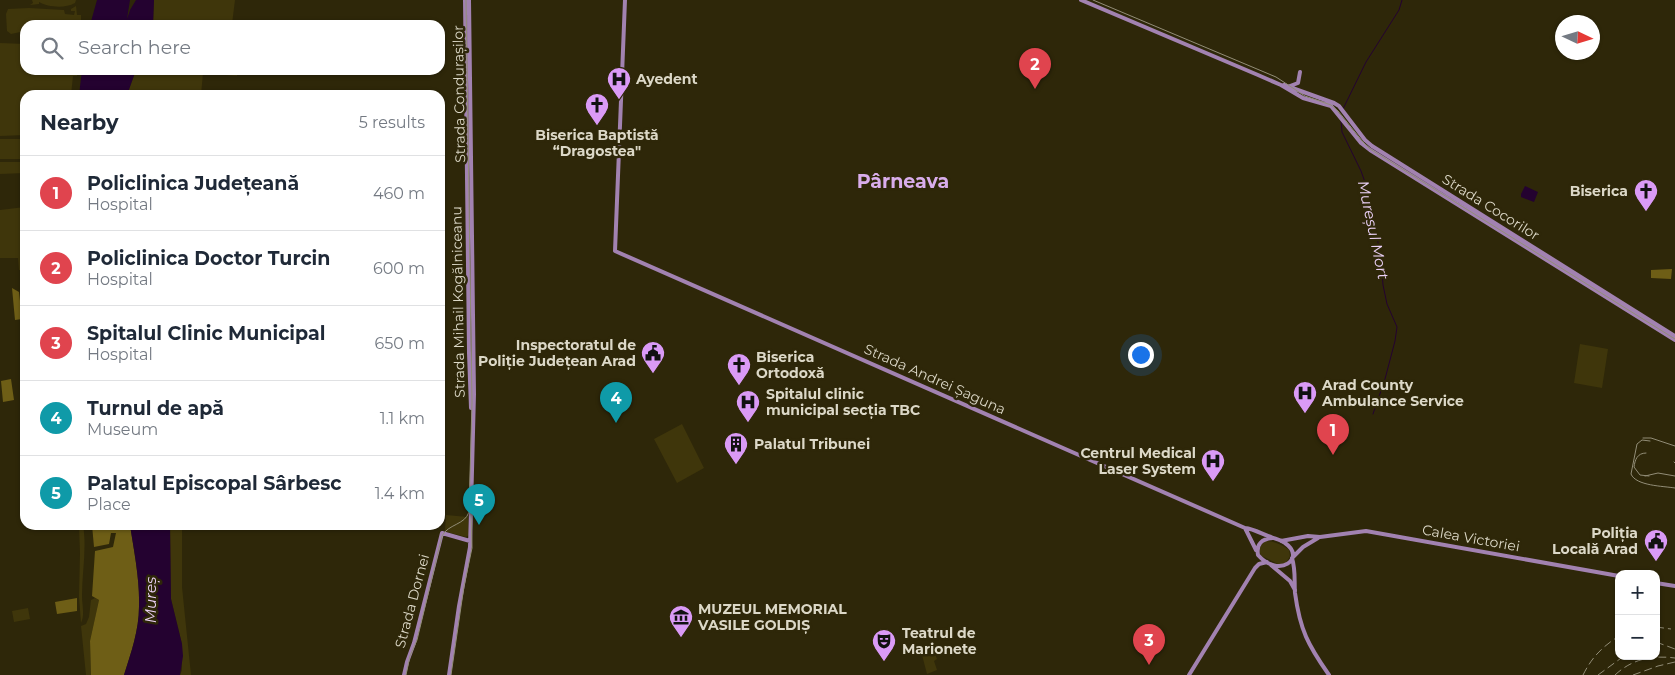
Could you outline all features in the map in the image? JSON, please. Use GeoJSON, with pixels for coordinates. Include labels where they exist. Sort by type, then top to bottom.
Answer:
{"type":"FeatureCollection","features":[{"type":"Feature","properties":{"kind":"main road","name":"Strada Condurașilor"},"geometry":{"type":"LineString","coordinates":[[465,0],[469,187]]}},
{"type":"Feature","properties":{"kind":"main road","name":"Strada Condurașilor"},"geometry":{"type":"LineString","coordinates":[[469,0],[469,187]]}},
{"type":"Feature","properties":{"kind":"main road","name":"Strada Andrei Șaguna"},"geometry":{"type":"LineString","coordinates":[[625,0],[615,251],[1245,528],[1272,538]]}},
{"type":"Feature","properties":{"kind":"main road"},"geometry":{"type":"LineString","coordinates":[[1081,0],[1282,85]]}},
{"type":"Feature","properties":{"kind":"main road"},"geometry":{"type":"LineString","coordinates":[[1290,86],[1298,82],[1300,72]]}},
{"type":"Feature","properties":{"kind":"main road","name":"Strada Cocorilor"},"geometry":{"type":"LineString","coordinates":[[1282,85],[1290,86],[1338,105],[1349,124],[1370,150],[1675,340]]}},
{"type":"Feature","properties":{"kind":"main road","name":"Strada Cocorilor"},"geometry":{"type":"LineString","coordinates":[[1282,85],[1303,98],[1329,106],[1370,145],[1675,336]]}},
{"type":"Feature","properties":{"kind":"main road","name":"Strada Mihail Kogălniceanu"},"geometry":{"type":"LineString","coordinates":[[450,675],[470,541],[472,418],[469,353],[469,187]]}},
{"type":"Feature","properties":{"kind":"main road"},"geometry":{"type":"LineString","coordinates":[[1245,528],[1260,557],[1290,581],[1295,590]]}},
{"type":"Feature","properties":{"kind":"main road","name":"Calea Victoriei"},"geometry":{"type":"LineString","coordinates":[[1281,541],[1356,531],[1372,532],[1615,575]]}},
{"type":"Feature","properties":{"kind":"main road","name":"Strada Dornei"},"geometry":{"type":"LineString","coordinates":[[404,675],[442,533],[470,541]]}},
{"type":"Feature","properties":{"kind":"main road","name":"Calea Victoriei"},"geometry":{"type":"LineString","coordinates":[[1293,558],[1303,546],[1320,536]]}},
{"type":"Feature","properties":{"kind":"main road"},"geometry":{"type":"LineString","coordinates":[[1257,552],[1260,542],[1272,538],[1281,541],[1291,548],[1300,622],[1313,651],[1329,675]]}},
{"type":"Feature","properties":{"kind":"main road"},"geometry":{"type":"LineString","coordinates":[[1189,675],[1255,568],[1259,564],[1268,563],[1282,566],[1288,564],[1293,558]]}},
{"type":"Feature","properties":{"kind":"main road"},"geometry":{"type":"LineString","coordinates":[[1660,584],[1675,586]]}},
{"type":"Feature","properties":{"kind":"shaded area"},"geometry":{"type":"Polygon","coordinates":[[[32,0],[76,0],[71,5],[61,7],[39,2],[39,4],[30,5],[33,3],[32,0]]]}},
{"type":"Feature","properties":{"kind":"shaded area"},"geometry":{"type":"Polygon","coordinates":[[[154,0],[235,0],[232,20],[153,20],[154,0]]]}},
{"type":"Feature","properties":{"kind":"shaded area"},"geometry":{"type":"Polygon","coordinates":[[[76,6],[77,15],[81,15],[81,20],[20,20],[20,32],[11,34],[7,31],[6,14],[8,9],[64,10],[65,14],[74,15],[75,11],[71,11],[76,6]]]}},
{"type":"Feature","properties":{"kind":"shaded area"},"geometry":{"type":"Polygon","coordinates":[[[0,43],[20,44],[20,75],[77,75],[73,76],[72,90],[20,90],[20,135],[0,136],[0,43]]]}},
{"type":"Feature","properties":{"kind":"shaded area"},"geometry":{"type":"Polygon","coordinates":[[[134,75],[203,75],[201,90],[129,90],[134,75]]]}},
{"type":"Feature","properties":{"kind":"shaded area"},"geometry":{"type":"Polygon","coordinates":[[[0,139],[20,139],[20,159],[0,159],[0,139]]]}},
{"type":"Feature","properties":{"kind":"shaded area"},"geometry":{"type":"Polygon","coordinates":[[[0,162],[20,162],[20,173],[0,174],[0,162]]]}},
{"type":"Feature","properties":{"kind":"shaded area"},"geometry":{"type":"Polygon","coordinates":[[[20,208],[20,270],[18,258],[0,258],[0,210],[20,208]]]}},
{"type":"Feature","properties":{"kind":"shaded area"},"geometry":{"type":"Polygon","coordinates":[[[1672,269],[1671,279],[1651,278],[1651,270],[1672,269]]]}},
{"type":"Feature","properties":{"kind":"shaded area"},"geometry":{"type":"Polygon","coordinates":[[[12,288],[19,292],[20,301],[20,319],[15,320],[12,288]]]}},
{"type":"Feature","properties":{"kind":"shaded area"},"geometry":{"type":"Polygon","coordinates":[[[1580,344],[1608,349],[1602,388],[1574,383],[1580,344]]]}},
{"type":"Feature","properties":{"kind":"shaded area"},"geometry":{"type":"Polygon","coordinates":[[[11,379],[14,400],[3,402],[1,381],[11,379]]]}},
{"type":"Feature","properties":{"kind":"shaded area"},"geometry":{"type":"Polygon","coordinates":[[[682,424],[704,468],[677,483],[654,439],[682,424]]]}},
{"type":"Feature","properties":{"kind":"shaded area"},"geometry":{"type":"Polygon","coordinates":[[[446,515],[468,517],[469,535],[466,537],[447,532],[445,530],[446,515]]]}},
{"type":"Feature","properties":{"kind":"shaded area"},"geometry":{"type":"Polygon","coordinates":[[[79,530],[84,530],[85,542],[83,613],[81,623],[79,597],[79,530]]]}},
{"type":"Feature","properties":{"kind":"shaded area"},"geometry":{"type":"Polygon","coordinates":[[[92,530],[131,530],[138,576],[139,616],[132,650],[124,675],[91,675],[90,641],[99,600],[92,596],[95,551],[113,547],[116,533],[111,533],[109,544],[94,547],[92,530]]]}},
{"type":"Feature","properties":{"kind":"shaded area"},"geometry":{"type":"Polygon","coordinates":[[[170,530],[182,530],[182,587],[191,675],[180,675],[182,670],[182,644],[171,599],[170,530]]]}},
{"type":"Feature","properties":{"kind":"shaded area"},"geometry":{"type":"Polygon","coordinates":[[[1266,541],[1284,546],[1289,550],[1290,556],[1286,563],[1280,565],[1262,556],[1260,548],[1266,541]]]}},
{"type":"Feature","properties":{"kind":"shaded area"},"geometry":{"type":"Polygon","coordinates":[[[77,598],[77,611],[57,614],[55,602],[77,598]]]}},
{"type":"Feature","properties":{"kind":"shaded area"},"geometry":{"type":"Polygon","coordinates":[[[95,598],[99,600],[90,641],[91,675],[86,675],[81,626],[86,624],[89,617],[91,600],[95,598]]]}},
{"type":"Feature","properties":{"kind":"shaded area"},"geometry":{"type":"Polygon","coordinates":[[[28,608],[30,619],[14,622],[12,611],[28,608]]]}},
{"type":"Feature","properties":{"kind":"shaded area"},"geometry":{"type":"Polygon","coordinates":[[[933,650],[937,659],[934,661],[937,670],[927,674],[922,655],[933,650]]]}},
{"type":"Feature","properties":{"kind":"water"},"geometry":{"type":"Polygon","coordinates":[[[97,0],[130,0],[127,19],[136,0],[154,0],[153,20],[91,20],[97,0]]]}},
{"type":"Feature","properties":{"kind":"water"},"geometry":{"type":"Polygon","coordinates":[[[81,75],[134,75],[129,90],[80,90],[81,75]]]}},
{"type":"Feature","properties":{"kind":"water"},"geometry":{"type":"Polygon","coordinates":[[[1525,186],[1538,192],[1534,202],[1521,197],[1525,186]]]}},
{"type":"Feature","properties":{"kind":"water","name":"Mureș"},"geometry":{"type":"Polygon","coordinates":[[[131,530],[170,530],[171,599],[183,656],[180,675],[124,675],[132,650],[139,616],[138,576],[131,530]]]}},
{"type":"Feature","properties":{"kind":"waterway","name":"Mureșul Mort"},"geometry":{"type":"LineString","coordinates":[[1343,109],[1366,62],[1399,10],[1402,0]]}},
{"type":"Feature","properties":{"kind":"waterway","name":"Mureșul Mort"},"geometry":{"type":"LineString","coordinates":[[1341,120],[1342,132],[1366,185],[1381,257],[1383,285],[1387,304],[1397,327],[1385,379],[1373,414]]}},
{"type":"Feature","properties":{"kind":"tram line"},"geometry":{"type":"LineString","coordinates":[[406,675],[410,656],[417,640],[442,536],[448,529],[464,520],[469,512],[472,402],[466,0]]}},
{"type":"Feature","properties":{"kind":"tram line"},"geometry":{"type":"LineString","coordinates":[[1093,0],[1276,77],[1305,96],[1331,105],[1370,149],[1675,339]]}},
{"type":"Feature","properties":{"kind":"tram line"},"geometry":{"type":"LineString","coordinates":[[1643,438],[1651,438],[1675,446]]}},
{"type":"Feature","properties":{"kind":"tram line"},"geometry":{"type":"LineString","coordinates":[[1650,441],[1642,440],[1637,444],[1631,474],[1638,481],[1644,483],[1675,488]]}},
{"type":"Feature","properties":{"kind":"tram line"},"geometry":{"type":"LineString","coordinates":[[1646,453],[1643,453],[1636,459],[1634,467],[1640,475],[1649,476]]}},
{"type":"Feature","properties":{"kind":"tram line"},"geometry":{"type":"LineString","coordinates":[[1645,476],[1658,473],[1675,476]]}},
{"type":"Feature","properties":{"kind":"tram line"},"geometry":{"type":"LineString","coordinates":[[451,675],[464,586],[472,548],[471,510]]}},
{"type":"Feature","properties":{"kind":"railway"},"geometry":{"type":"LineString","coordinates":[[1660,628],[1671,629]]}},
{"type":"Feature","properties":{"kind":"railway"},"geometry":{"type":"LineString","coordinates":[[1583,675],[1598,653],[1615,639]]}},
{"type":"Feature","properties":{"kind":"railway"},"geometry":{"type":"LineString","coordinates":[[1660,643],[1675,649]]}},
{"type":"Feature","properties":{"kind":"railway"},"geometry":{"type":"LineString","coordinates":[[1615,675],[1628,665],[1643,659],[1658,657],[1675,658]]}},
{"type":"Feature","properties":{"kind":"railway"},"geometry":{"type":"LineString","coordinates":[[1598,675],[1619,660]]}},
{"type":"Feature","properties":{"kind":"railway"},"geometry":{"type":"LineString","coordinates":[[1633,675],[1675,662]]}},
{"type":"Feature","properties":{"kind":"place","name":"Policlinica Doctor Turcin"},"geometry":{"type":"Point","coordinates":[1035,89]}},
{"type":"Feature","properties":{"kind":"place","name":"Ayedent"},"geometry":{"type":"Point","coordinates":[619,100]}},
{"type":"Feature","properties":{"kind":"place","name":"Biserica Baptistă “Dragostea\""},"geometry":{"type":"Point","coordinates":[597,126]}},
{"type":"Feature","properties":{"kind":"place","name":"Biserica"},"geometry":{"type":"Point","coordinates":[1646,212]}},
{"type":"Feature","properties":{"kind":"place","name":"Inspectoratul de Poliție Județean Arad"},"geometry":{"type":"Point","coordinates":[653,374]}},
{"type":"Feature","properties":{"kind":"place","name":"Biserica Ortodoxă"},"geometry":{"type":"Point","coordinates":[739,386]}},
{"type":"Feature","properties":{"kind":"place","name":"Arad County Ambulance Service"},"geometry":{"type":"Point","coordinates":[1305,414]}},
{"type":"Feature","properties":{"kind":"place","name":"Turnul de apă"},"geometry":{"type":"Point","coordinates":[616,423]}},
{"type":"Feature","properties":{"kind":"place","name":"Spitalul clinic municipal secția TBC"},"geometry":{"type":"Point","coordinates":[748,423]}},
{"type":"Feature","properties":{"kind":"place","name":"Policlinica Județeană"},"geometry":{"type":"Point","coordinates":[1333,455]}},
{"type":"Feature","properties":{"kind":"place","name":"Palatul Tribunei"},"geometry":{"type":"Point","coordinates":[736,465]}},
{"type":"Feature","properties":{"kind":"place","name":"Centrul Medical Laser System"},"geometry":{"type":"Point","coordinates":[1213,482]}},
{"type":"Feature","properties":{"kind":"place","name":"Palatul Episcopal Sârbesc"},"geometry":{"type":"Point","coordinates":[479,525]}},
{"type":"Feature","properties":{"kind":"place","name":"Poliția Locală Arad"},"geometry":{"type":"Point","coordinates":[1656,562]}},
{"type":"Feature","properties":{"kind":"place","name":"MUZEUL MEMORIAL VASILE GOLDIȘ"},"geometry":{"type":"Point","coordinates":[681,638]}},
{"type":"Feature","properties":{"kind":"place","name":"Teatrul de Marionete"},"geometry":{"type":"Point","coordinates":[884,662]}},
{"type":"Feature","properties":{"kind":"place","name":"Spitalul Clinic Municipal"},"geometry":{"type":"Point","coordinates":[1149,665]}},
{"type":"Feature","properties":{"kind":"district","name":"Pârneava"},"geometry":{"type":"Point","coordinates":[903,181]}}]}
